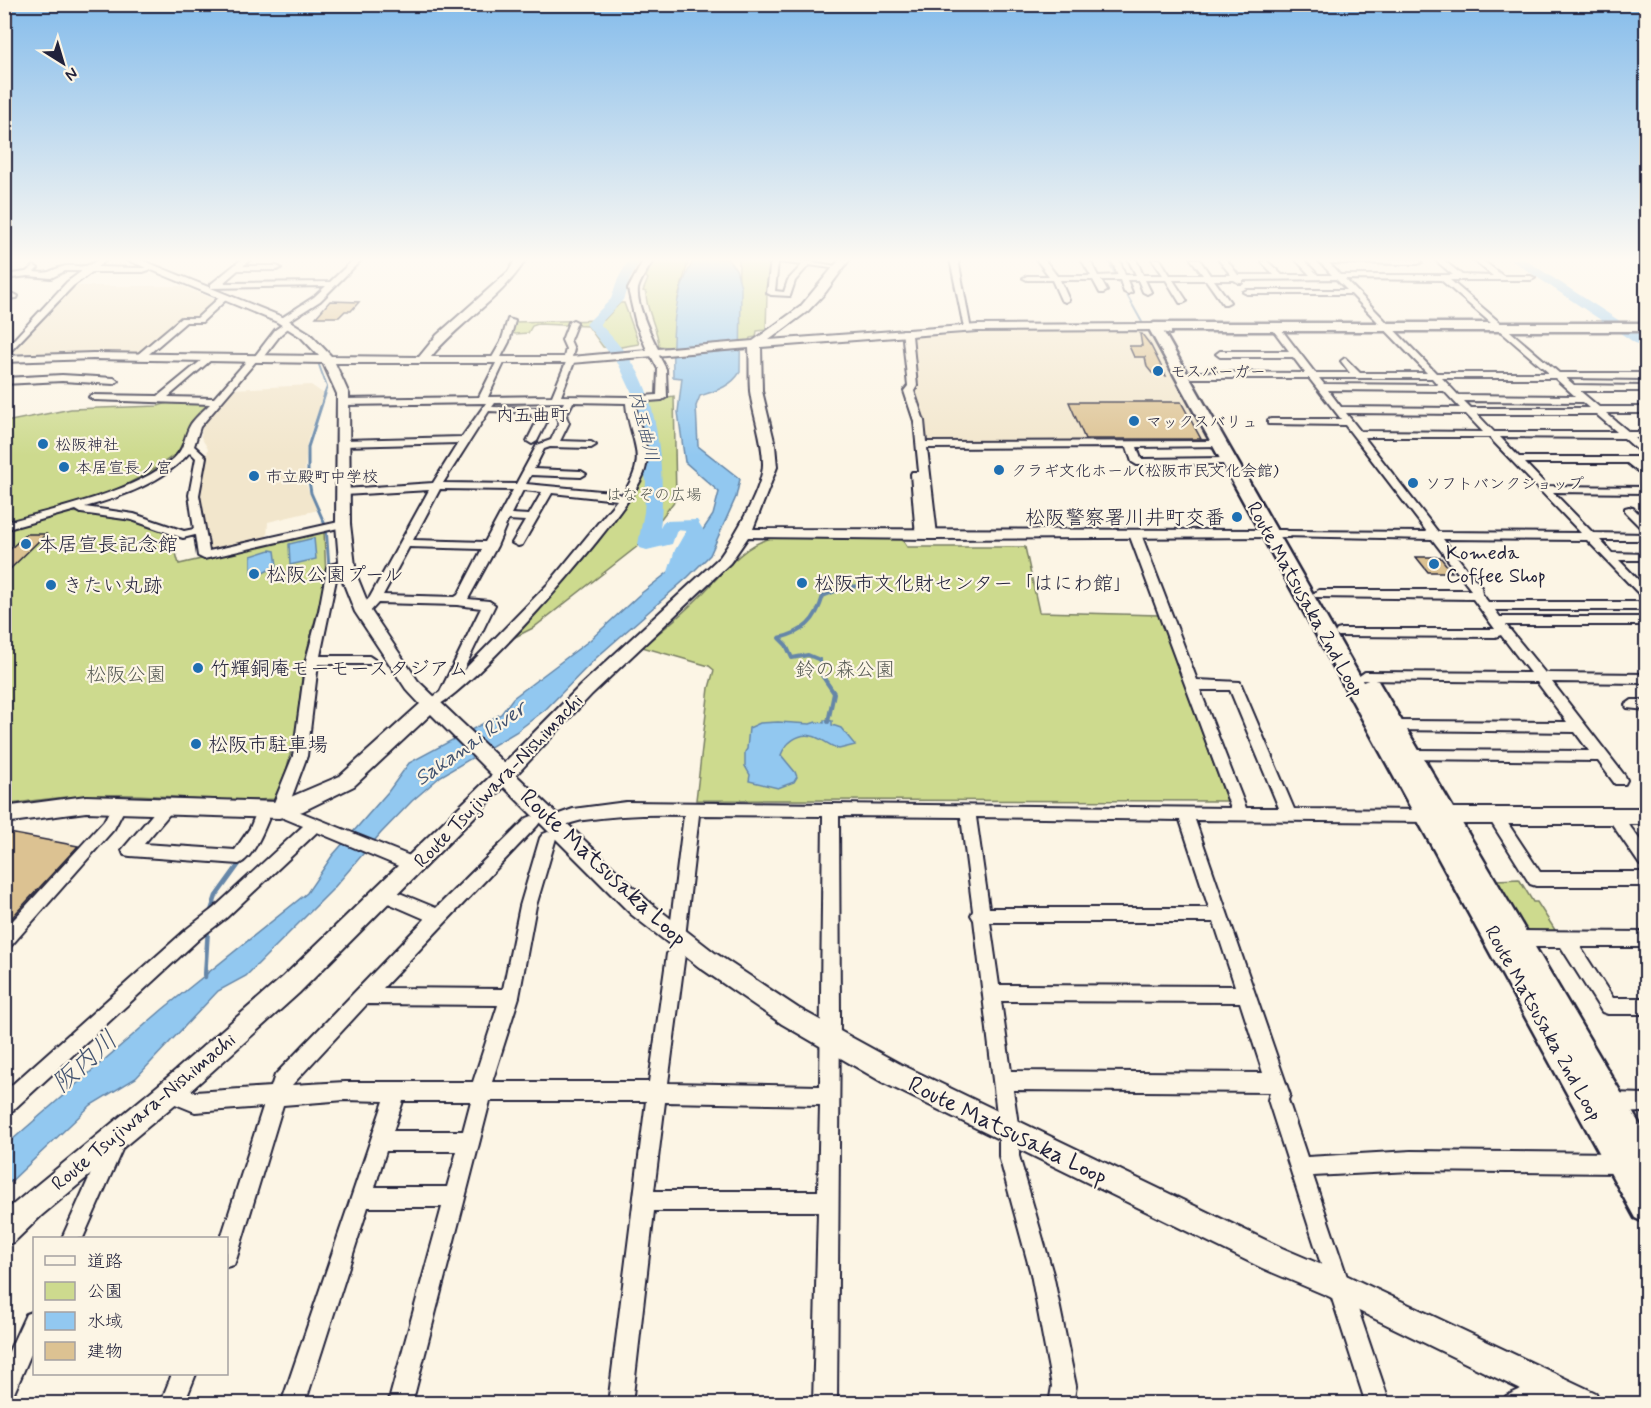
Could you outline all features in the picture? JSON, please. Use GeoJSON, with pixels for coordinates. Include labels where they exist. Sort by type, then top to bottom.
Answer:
{"type":"FeatureCollection","features":[{"type":"Feature","properties":{"kind":"main road","name":"Route Matsusaka Loop"},"geometry":{"type":"LineString","coordinates":[[289,325],[305,335],[327,358],[341,387],[344,402],[343,524],[347,565],[348,574],[363,612],[412,685],[439,703],[500,770],[544,827],[640,908],[676,946],[733,978],[830,1041],[1009,1131],[1272,1258],[1338,1286],[1585,1404]]}},
{"type":"Feature","properties":{"kind":"main road"},"geometry":{"type":"LineString","coordinates":[[422,361],[441,337],[455,325]]}},
{"type":"Feature","properties":{"kind":"main road"},"geometry":{"type":"LineString","coordinates":[[641,325],[654,354]]}},
{"type":"Feature","properties":{"kind":"main road"},"geometry":{"type":"LineString","coordinates":[[755,345],[784,325]]}},
{"type":"Feature","properties":{"kind":"main road"},"geometry":{"type":"LineString","coordinates":[[4,358],[571,360],[968,328],[1641,330]]}},
{"type":"Feature","properties":{"kind":"main road"},"geometry":{"type":"LineString","coordinates":[[1161,329],[1278,331],[1390,329]]}},
{"type":"Feature","properties":{"kind":"main road","name":"Route Matsusaka 2nd Loop"},"geometry":{"type":"LineString","coordinates":[[1161,329],[1191,375],[1437,816],[1647,1207]]}},
{"type":"Feature","properties":{"kind":"main road","name":"Route Matsusaka 2nd Loop"},"geometry":{"type":"LineString","coordinates":[[1161,329],[1223,453],[1318,594],[1395,726],[1437,816],[1517,939],[1647,1164]]}},
{"type":"Feature","properties":{"kind":"main road","name":"Route Tsujiwara-Nishimachi"},"geometry":{"type":"LineString","coordinates":[[4,1232],[32,1205],[170,1092],[291,985],[385,894],[410,863],[495,786],[500,770],[725,560],[744,533],[759,500],[770,466],[756,391],[755,345]]}},
{"type":"Feature","properties":{"kind":"main road"},"geometry":{"type":"LineString","coordinates":[[744,533],[1278,534]]}},
{"type":"Feature","properties":{"kind":"main road"},"geometry":{"type":"LineString","coordinates":[[4,816],[80,805],[120,804],[272,810],[304,802],[347,781],[439,703]]}},
{"type":"Feature","properties":{"kind":"main road"},"geometry":{"type":"LineString","coordinates":[[1437,816],[1647,816]]}},
{"type":"Feature","properties":{"kind":"street"},"geometry":{"type":"LineString","coordinates":[[4,358],[34,325]]}},
{"type":"Feature","properties":{"kind":"street"},"geometry":{"type":"LineString","coordinates":[[140,357],[178,325]]}},
{"type":"Feature","properties":{"kind":"street"},"geometry":{"type":"LineString","coordinates":[[4,527],[105,498],[150,478],[176,462],[189,447],[195,426],[284,325]]}},
{"type":"Feature","properties":{"kind":"street"},"geometry":{"type":"LineString","coordinates":[[363,612],[375,599],[436,486],[487,402],[497,361],[510,325]]}},
{"type":"Feature","properties":{"kind":"street"},"geometry":{"type":"LineString","coordinates":[[555,399],[571,360],[568,357],[570,349],[566,340],[572,325]]}},
{"type":"Feature","properties":{"kind":"street"},"geometry":{"type":"LineString","coordinates":[[1386,325],[1542,489],[1647,594]]}},
{"type":"Feature","properties":{"kind":"street"},"geometry":{"type":"LineString","coordinates":[[1497,325],[1647,452]]}},
{"type":"Feature","properties":{"kind":"street"},"geometry":{"type":"LineString","coordinates":[[1278,331],[1478,591],[1474,592],[1499,626],[1620,780]]}},
{"type":"Feature","properties":{"kind":"street"},"geometry":{"type":"LineString","coordinates":[[905,332],[908,336],[913,386],[909,391],[919,421],[917,446],[926,535]]}},
{"type":"Feature","properties":{"kind":"street"},"geometry":{"type":"LineString","coordinates":[[344,402],[633,400],[662,397],[662,369],[654,354]]}},
{"type":"Feature","properties":{"kind":"street"},"geometry":{"type":"LineString","coordinates":[[1220,354],[1295,354]]}},
{"type":"Feature","properties":{"kind":"street"},"geometry":{"type":"LineString","coordinates":[[160,399],[208,358]]}},
{"type":"Feature","properties":{"kind":"street"},"geometry":{"type":"LineString","coordinates":[[1345,361],[1358,376]]}},
{"type":"Feature","properties":{"kind":"street"},"geometry":{"type":"LineString","coordinates":[[1191,375],[1647,376]]}},
{"type":"Feature","properties":{"kind":"street"},"geometry":{"type":"LineString","coordinates":[[4,381],[62,378],[114,381]]}},
{"type":"Feature","properties":{"kind":"street"},"geometry":{"type":"LineString","coordinates":[[602,399],[606,387]]}},
{"type":"Feature","properties":{"kind":"street"},"geometry":{"type":"LineString","coordinates":[[1321,387],[1445,388]]}},
{"type":"Feature","properties":{"kind":"street"},"geometry":{"type":"LineString","coordinates":[[1571,388],[1640,388]]}},
{"type":"Feature","properties":{"kind":"street"},"geometry":{"type":"LineString","coordinates":[[94,397],[217,401]]}},
{"type":"Feature","properties":{"kind":"street"},"geometry":{"type":"LineString","coordinates":[[1455,398],[1584,399]]}},
{"type":"Feature","properties":{"kind":"street"},"geometry":{"type":"LineString","coordinates":[[457,601],[463,597],[491,546],[540,447],[545,443],[555,442],[564,423],[561,416],[570,399]]}},
{"type":"Feature","properties":{"kind":"street"},"geometry":{"type":"LineString","coordinates":[[439,703],[501,642],[556,582],[624,499],[639,476],[642,464],[641,445],[633,400]]}},
{"type":"Feature","properties":{"kind":"street"},"geometry":{"type":"LineString","coordinates":[[487,402],[494,410],[541,406],[536,416],[541,423],[532,441]]}},
{"type":"Feature","properties":{"kind":"street"},"geometry":{"type":"LineString","coordinates":[[1338,410],[1647,410]]}},
{"type":"Feature","properties":{"kind":"street"},"geometry":{"type":"LineString","coordinates":[[1271,422],[1347,422]]}},
{"type":"Feature","properties":{"kind":"street"},"geometry":{"type":"LineString","coordinates":[[1356,434],[1647,435]]}},
{"type":"Feature","properties":{"kind":"street"},"geometry":{"type":"LineString","coordinates":[[343,443],[464,440]]}},
{"type":"Feature","properties":{"kind":"street"},"geometry":{"type":"LineString","coordinates":[[545,443],[591,445]]}},
{"type":"Feature","properties":{"kind":"street"},"geometry":{"type":"LineString","coordinates":[[917,446],[1131,445],[1223,453]]}},
{"type":"Feature","properties":{"kind":"street"},"geometry":{"type":"LineString","coordinates":[[1131,445],[1137,462],[1223,453]]}},
{"type":"Feature","properties":{"kind":"street"},"geometry":{"type":"LineString","coordinates":[[189,447],[201,457],[194,495],[204,556],[343,524]]}},
{"type":"Feature","properties":{"kind":"street"},"geometry":{"type":"LineString","coordinates":[[1515,460],[1647,460]]}},
{"type":"Feature","properties":{"kind":"street"},"geometry":{"type":"LineString","coordinates":[[1630,460],[1647,475]]}},
{"type":"Feature","properties":{"kind":"street"},"geometry":{"type":"LineString","coordinates":[[527,472],[581,474]]}},
{"type":"Feature","properties":{"kind":"street"},"geometry":{"type":"LineString","coordinates":[[344,492],[436,486],[520,487],[611,495],[624,499]]}},
{"type":"Feature","properties":{"kind":"street"},"geometry":{"type":"LineString","coordinates":[[1542,489],[1647,490]]}},
{"type":"Feature","properties":{"kind":"street"},"geometry":{"type":"LineString","coordinates":[[518,543],[549,490]]}},
{"type":"Feature","properties":{"kind":"street"},"geometry":{"type":"LineString","coordinates":[[70,509],[126,514],[161,524],[183,535],[200,531]]}},
{"type":"Feature","properties":{"kind":"street"},"geometry":{"type":"LineString","coordinates":[[1629,510],[1647,527]]}},
{"type":"Feature","properties":{"kind":"street"},"geometry":{"type":"LineString","coordinates":[[504,517],[532,518]]}},
{"type":"Feature","properties":{"kind":"street"},"geometry":{"type":"LineString","coordinates":[[1135,534],[1241,814]]}},
{"type":"Feature","properties":{"kind":"street"},"geometry":{"type":"LineString","coordinates":[[1278,534],[1647,537]]}},
{"type":"Feature","properties":{"kind":"street"},"geometry":{"type":"LineString","coordinates":[[405,543],[491,546]]}},
{"type":"Feature","properties":{"kind":"street"},"geometry":{"type":"LineString","coordinates":[[1609,556],[1647,557]]}},
{"type":"Feature","properties":{"kind":"street"},"geometry":{"type":"LineString","coordinates":[[167,807],[130,850],[239,857],[272,810],[300,756],[312,660],[333,568],[347,565]]}},
{"type":"Feature","properties":{"kind":"street"},"geometry":{"type":"LineString","coordinates":[[1318,594],[1476,595]]}},
{"type":"Feature","properties":{"kind":"street"},"geometry":{"type":"LineString","coordinates":[[375,599],[457,601],[489,605],[439,703]]}},
{"type":"Feature","properties":{"kind":"street"},"geometry":{"type":"LineString","coordinates":[[1485,606],[1647,606]]}},
{"type":"Feature","properties":{"kind":"street"},"geometry":{"type":"LineString","coordinates":[[1499,626],[1647,621]]}},
{"type":"Feature","properties":{"kind":"street"},"geometry":{"type":"LineString","coordinates":[[1341,633],[1495,633],[1499,626]]}},
{"type":"Feature","properties":{"kind":"street"},"geometry":{"type":"LineString","coordinates":[[312,660],[369,660]]}},
{"type":"Feature","properties":{"kind":"street"},"geometry":{"type":"LineString","coordinates":[[1365,677],[1647,678]]}},
{"type":"Feature","properties":{"kind":"street"},"geometry":{"type":"LineString","coordinates":[[1194,685],[1235,685],[1290,816]]}},
{"type":"Feature","properties":{"kind":"street"},"geometry":{"type":"LineString","coordinates":[[1632,705],[1647,705]]}},
{"type":"Feature","properties":{"kind":"street"},"geometry":{"type":"LineString","coordinates":[[1395,726],[1579,727]]}},
{"type":"Feature","properties":{"kind":"street"},"geometry":{"type":"LineString","coordinates":[[1410,755],[1601,756]]}},
{"type":"Feature","properties":{"kind":"street"},"geometry":{"type":"LineString","coordinates":[[4,942],[109,825],[120,804]]}},
{"type":"Feature","properties":{"kind":"street"},"geometry":{"type":"LineString","coordinates":[[228,1251],[282,1082],[438,917],[544,827],[582,813],[626,808],[1437,816]]}},
{"type":"Feature","properties":{"kind":"street"},"geometry":{"type":"LineString","coordinates":[[272,810],[316,824],[410,863]]}},
{"type":"Feature","properties":{"kind":"street"},"geometry":{"type":"LineString","coordinates":[[620,1404],[645,1201],[643,1196],[692,810]]}},
{"type":"Feature","properties":{"kind":"street"},"geometry":{"type":"LineString","coordinates":[[825,1404],[831,811]]}},
{"type":"Feature","properties":{"kind":"street"},"geometry":{"type":"LineString","coordinates":[[968,812],[979,915],[1009,1131],[1009,1156],[1042,1274],[1064,1386],[1061,1404]]}},
{"type":"Feature","properties":{"kind":"street"},"geometry":{"type":"LineString","coordinates":[[1186,814],[1280,1095],[1278,1100],[1378,1404]]}},
{"type":"Feature","properties":{"kind":"street"},"geometry":{"type":"LineString","coordinates":[[1497,817],[1536,879],[1647,879]]}},
{"type":"Feature","properties":{"kind":"street"},"geometry":{"type":"LineString","coordinates":[[1615,817],[1647,860]]}},
{"type":"Feature","properties":{"kind":"street"},"geometry":{"type":"LineString","coordinates":[[4,1105],[198,930],[220,913],[316,824]]}},
{"type":"Feature","properties":{"kind":"street"},"geometry":{"type":"LineString","coordinates":[[400,1404],[453,1197],[510,997],[544,827]]}},
{"type":"Feature","properties":{"kind":"street"},"geometry":{"type":"LineString","coordinates":[[385,894],[438,917]]}},
{"type":"Feature","properties":{"kind":"street"},"geometry":{"type":"LineString","coordinates":[[979,915],[1220,915]]}},
{"type":"Feature","properties":{"kind":"street"},"geometry":{"type":"LineString","coordinates":[[1517,939],[1647,939]]}},
{"type":"Feature","properties":{"kind":"street"},"geometry":{"type":"LineString","coordinates":[[1566,939],[1608,1006],[1647,1006]]}},
{"type":"Feature","properties":{"kind":"street"},"geometry":{"type":"LineString","coordinates":[[991,993],[1246,994]]}},
{"type":"Feature","properties":{"kind":"street"},"geometry":{"type":"LineString","coordinates":[[363,996],[510,997]]}},
{"type":"Feature","properties":{"kind":"street"},"geometry":{"type":"LineString","coordinates":[[1001,1080],[1276,1083]]}},
{"type":"Feature","properties":{"kind":"street"},"geometry":{"type":"LineString","coordinates":[[170,1092],[195,1102],[345,1091],[657,1092],[828,1096]]}},
{"type":"Feature","properties":{"kind":"street"},"geometry":{"type":"LineString","coordinates":[[293,1404],[396,1092]]}},
{"type":"Feature","properties":{"kind":"street"},"geometry":{"type":"LineString","coordinates":[[1611,1103],[1647,1103]]}},
{"type":"Feature","properties":{"kind":"street"},"geometry":{"type":"LineString","coordinates":[[73,1237],[122,1129]]}},
{"type":"Feature","properties":{"kind":"street"},"geometry":{"type":"LineString","coordinates":[[380,1141],[469,1142]]}},
{"type":"Feature","properties":{"kind":"street"},"geometry":{"type":"LineString","coordinates":[[1301,1167],[1411,1161],[1623,1163]]}},
{"type":"Feature","properties":{"kind":"street"},"geometry":{"type":"LineString","coordinates":[[361,1197],[453,1197]]}},
{"type":"Feature","properties":{"kind":"street"},"geometry":{"type":"LineString","coordinates":[[645,1201],[828,1201]]}},
{"type":"Feature","properties":{"kind":"street"},"geometry":{"type":"LineString","coordinates":[[4,1390],[33,1324]]}},
{"type":"Feature","properties":{"kind":"street"},"geometry":{"type":"LineString","coordinates":[[172,1404],[184,1375]]}},
{"type":"Feature","properties":{"kind":"street"},"geometry":{"type":"LineString","coordinates":[[1514,1404],[1550,1388]]}},
{"type":"Feature","properties":{"kind":"shaded area"},"geometry":{"type":"Polygon","coordinates":[[[37,325],[176,325],[142,353],[12,353],[37,325]]]}},
{"type":"Feature","properties":{"kind":"shaded area"},"geometry":{"type":"Polygon","coordinates":[[[1005,332],[1140,332],[1149,335],[1209,443],[929,443],[925,440],[914,390],[919,386],[912,336],[1005,332]]]}},
{"type":"Feature","properties":{"kind":"shaded area","name":"市立殿町中学校"},"geometry":{"type":"Polygon","coordinates":[[[311,385],[324,394],[307,442],[305,468],[306,485],[318,510],[268,522],[267,538],[213,551],[206,549],[200,494],[208,449],[201,437],[202,426],[232,389],[311,385]]]}},
{"type":"Feature","properties":{"kind":"green space"},"geometry":{"type":"Polygon","coordinates":[[[512,325],[536,325],[532,326],[528,333],[515,334],[511,331],[512,325]]]}},
{"type":"Feature","properties":{"kind":"green space"},"geometry":{"type":"Polygon","coordinates":[[[556,325],[632,325],[639,344],[621,347],[620,352],[613,353],[611,348],[603,347],[588,326],[556,325]]]}},
{"type":"Feature","properties":{"kind":"green space"},"geometry":{"type":"Polygon","coordinates":[[[653,325],[676,325],[675,348],[659,346],[653,325]]]}},
{"type":"Feature","properties":{"kind":"green space"},"geometry":{"type":"Polygon","coordinates":[[[738,325],[766,325],[766,330],[757,331],[756,337],[738,343],[738,325]]]}},
{"type":"Feature","properties":{"kind":"green space","name":"はなぞの広場"},"geometry":{"type":"Polygon","coordinates":[[[674,396],[676,499],[643,542],[533,628],[505,642],[641,477],[634,402],[674,396]]]}},
{"type":"Feature","properties":{"kind":"green space"},"geometry":{"type":"Polygon","coordinates":[[[174,401],[211,403],[192,426],[177,453],[153,470],[109,494],[5,524],[5,422],[71,409],[158,406],[174,401]]]}},
{"type":"Feature","properties":{"kind":"green space","name":"松阪公園"},"geometry":{"type":"Polygon","coordinates":[[[68,512],[126,515],[170,531],[179,564],[324,531],[326,578],[304,662],[296,730],[285,776],[274,799],[239,800],[100,795],[52,798],[5,805],[5,530],[68,512]]]}},
{"type":"Feature","properties":{"kind":"green space","name":"鈴の森公園"},"geometry":{"type":"Polygon","coordinates":[[[771,538],[902,539],[907,547],[1025,547],[1039,612],[1159,615],[1227,801],[696,800],[709,688],[714,670],[709,666],[642,647],[687,609],[741,554],[750,547],[771,538]]]}},
{"type":"Feature","properties":{"kind":"green space"},"geometry":{"type":"Polygon","coordinates":[[[1519,879],[1557,933],[1530,933],[1524,928],[1497,880],[1519,879]]]}},
{"type":"Feature","properties":{"kind":"water","name":"阪内川"},"geometry":{"type":"Polygon","coordinates":[[[674,325],[741,325],[740,372],[727,385],[700,396],[696,406],[698,446],[740,479],[736,497],[710,555],[596,658],[546,709],[516,732],[441,776],[412,801],[332,890],[246,976],[218,991],[136,1078],[91,1105],[5,1187],[5,1146],[163,1009],[307,893],[332,856],[388,792],[409,763],[501,714],[513,698],[590,640],[639,595],[671,570],[690,549],[713,515],[719,492],[685,462],[678,412],[682,378],[673,377],[674,325]]]}},
{"type":"Feature","properties":{"kind":"water"},"geometry":{"type":"Polygon","coordinates":[[[314,538],[316,559],[290,565],[289,544],[314,538]]]}},
{"type":"Feature","properties":{"kind":"water"},"geometry":{"type":"Polygon","coordinates":[[[270,550],[275,551],[277,566],[263,573],[251,572],[251,556],[270,550]]]}},
{"type":"Feature","properties":{"kind":"water"},"geometry":{"type":"Polygon","coordinates":[[[824,720],[832,721],[832,725],[841,728],[855,745],[839,749],[816,737],[807,735],[797,737],[789,743],[781,755],[795,772],[797,777],[794,782],[778,788],[749,781],[750,775],[745,766],[745,752],[749,728],[760,723],[810,724],[824,723],[824,720]]]}},
{"type":"Feature","properties":{"kind":"building"},"geometry":{"type":"Polygon","coordinates":[[[1140,334],[1151,346],[1166,376],[1152,373],[1147,367],[1145,357],[1134,357],[1129,346],[1142,346],[1140,334]]]}},
{"type":"Feature","properties":{"kind":"building","name":"マックスバリュ"},"geometry":{"type":"Polygon","coordinates":[[[1069,402],[1181,402],[1201,439],[1085,439],[1069,402]]]}},
{"type":"Feature","properties":{"kind":"building","name":"本居宣長記念館"},"geometry":{"type":"Polygon","coordinates":[[[26,534],[46,534],[4,575],[4,555],[26,534]]]}},
{"type":"Feature","properties":{"kind":"building","name":"Komeda Coffee Shop"},"geometry":{"type":"Polygon","coordinates":[[[1416,557],[1440,557],[1452,572],[1428,572],[1416,557]]]}},
{"type":"Feature","properties":{"kind":"building"},"geometry":{"type":"Polygon","coordinates":[[[4,832],[78,846],[4,926],[4,832]]]}},
{"type":"Feature","properties":{"kind":"waterway","name":"内玉曲川"},"geometry":{"type":"LineString","coordinates":[[594,325],[626,364],[640,395],[651,452],[654,482],[653,512],[647,544],[665,540],[670,525],[691,524],[695,531],[684,550],[677,575]]}},
{"type":"Feature","properties":{"kind":"waterway"},"geometry":{"type":"LineString","coordinates":[[1616,325],[1646,344]]}},
{"type":"Feature","properties":{"kind":"waterway"},"geometry":{"type":"LineString","coordinates":[[319,365],[327,387],[324,395]]}},
{"type":"Feature","properties":{"kind":"waterway"},"geometry":{"type":"LineString","coordinates":[[325,394],[308,447],[308,475],[311,493],[326,527],[329,567]]}},
{"type":"Feature","properties":{"kind":"waterway"},"geometry":{"type":"LineString","coordinates":[[828,722],[834,693],[821,674],[820,660],[808,655],[792,658],[786,645],[779,638],[802,629],[808,624],[817,612],[823,596],[846,587],[862,586]]}},
{"type":"Feature","properties":{"kind":"waterway"},"geometry":{"type":"LineString","coordinates":[[210,914],[216,896],[242,860]]}},
{"type":"Feature","properties":{"kind":"waterway"},"geometry":{"type":"LineString","coordinates":[[205,977],[208,928]]}},
{"type":"Feature","properties":{"kind":"place","name":"モスバーガー"},"geometry":{"type":"Point","coordinates":[1158,371]}},
{"type":"Feature","properties":{"kind":"place","name":"マックスバリュ"},"geometry":{"type":"Point","coordinates":[1134,421]}},
{"type":"Feature","properties":{"kind":"place","name":"松阪神社"},"geometry":{"type":"Point","coordinates":[43,444]}},
{"type":"Feature","properties":{"kind":"place","name":"本居宣長ノ宮"},"geometry":{"type":"Point","coordinates":[64,467]}},
{"type":"Feature","properties":{"kind":"place","name":"クラギ文化ホール(松阪市民文化会館)"},"geometry":{"type":"Point","coordinates":[999,470]}},
{"type":"Feature","properties":{"kind":"place","name":"市立殿町中学校"},"geometry":{"type":"Point","coordinates":[254,476]}},
{"type":"Feature","properties":{"kind":"place","name":"ソフトバンクショップ"},"geometry":{"type":"Point","coordinates":[1413,483]}},
{"type":"Feature","properties":{"kind":"place","name":"松阪警察署川井町交番"},"geometry":{"type":"Point","coordinates":[1237,517]}},
{"type":"Feature","properties":{"kind":"place","name":"本居宣長記念館"},"geometry":{"type":"Point","coordinates":[26,544]}},
{"type":"Feature","properties":{"kind":"place","name":"Komeda Coffee Shop"},"geometry":{"type":"Point","coordinates":[1434,564]}},
{"type":"Feature","properties":{"kind":"place","name":"松阪公園プール"},"geometry":{"type":"Point","coordinates":[254,574]}},
{"type":"Feature","properties":{"kind":"place","name":"松阪市文化財センター「はにわ館」"},"geometry":{"type":"Point","coordinates":[802,583]}},
{"type":"Feature","properties":{"kind":"place","name":"きたい丸跡"},"geometry":{"type":"Point","coordinates":[51,585]}},
{"type":"Feature","properties":{"kind":"place","name":"竹輝銅庵モーモースタジアム"},"geometry":{"type":"Point","coordinates":[198,668]}},
{"type":"Feature","properties":{"kind":"place","name":"松阪市駐車場"},"geometry":{"type":"Point","coordinates":[196,744]}},
{"type":"Feature","properties":{"kind":"district","name":"内五曲町"},"geometry":{"type":"Point","coordinates":[532,415]}},
{"type":"Feature","properties":{"kind":"water label","name":"Sakanai River"},"geometry":{"type":"Point","coordinates":[470,743]}}]}
